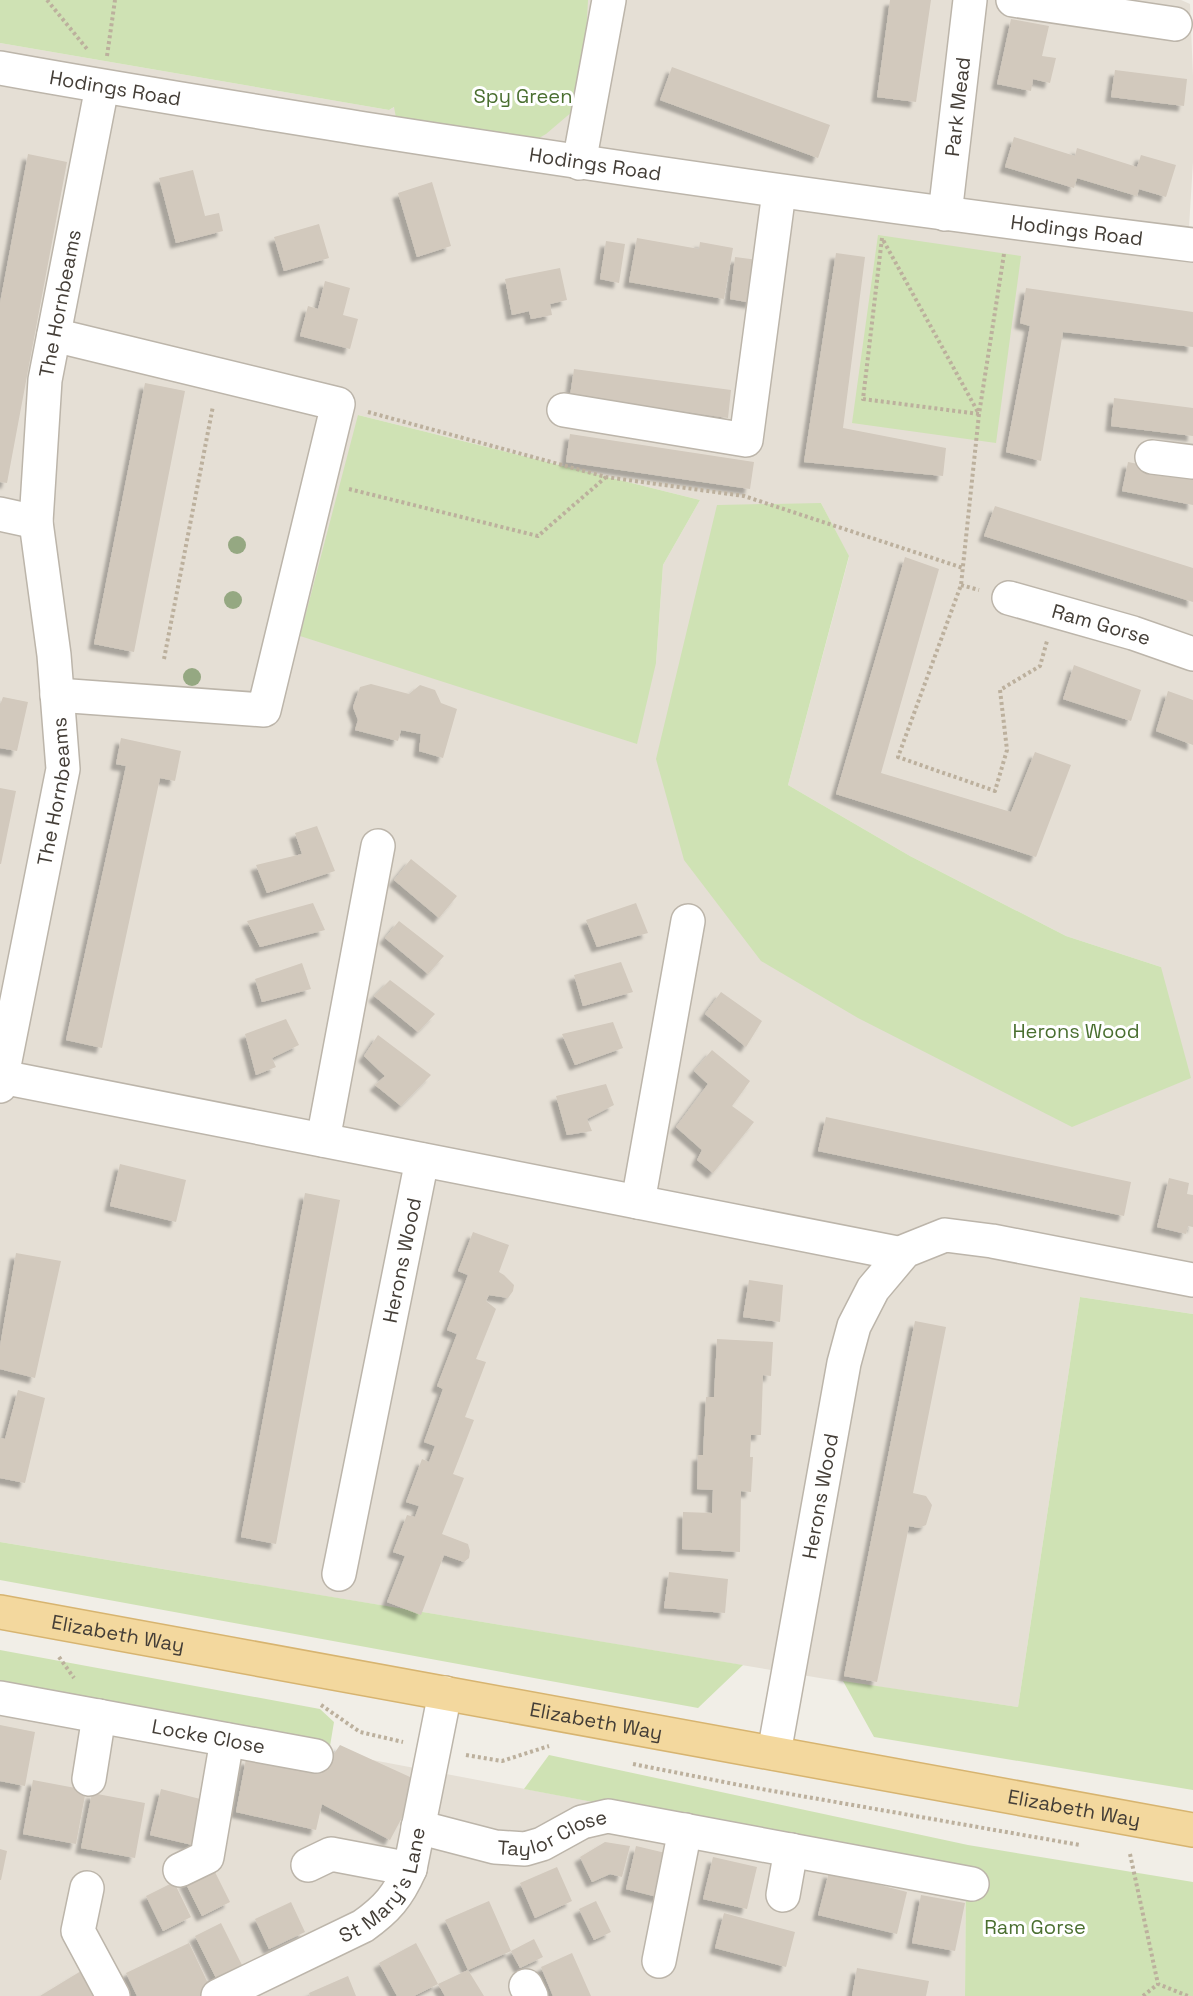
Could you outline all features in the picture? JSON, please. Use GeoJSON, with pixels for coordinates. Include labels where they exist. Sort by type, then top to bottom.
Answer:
{"type":"FeatureCollection","features":[{"type":"Feature","properties":{"kind":"main road","name":"Elizabeth Way"},"geometry":{"type":"LineString","coordinates":[[0,1612],[1193,1830]]}},
{"type":"Feature","properties":{"kind":"street"},"geometry":{"type":"LineString","coordinates":[[579,163],[609,0]]}},
{"type":"Feature","properties":{"kind":"street","name":"Park Mead"},"geometry":{"type":"LineString","coordinates":[[945,214],[970,0]]}},
{"type":"Feature","properties":{"kind":"street"},"geometry":{"type":"LineString","coordinates":[[1013,0],[1175,24]]}},
{"type":"Feature","properties":{"kind":"street","name":"Hodings Road"},"geometry":{"type":"LineString","coordinates":[[0,68],[103,78],[579,163],[779,192],[1193,245]]}},
{"type":"Feature","properties":{"kind":"street","name":"The Hornbeams"},"geometry":{"type":"LineString","coordinates":[[1,1081],[13,949],[63,769],[54,655],[36,522],[45,380],[103,78]]}},
{"type":"Feature","properties":{"kind":"street"},"geometry":{"type":"LineString","coordinates":[[564,410],[746,440],[779,192]]}},
{"type":"Feature","properties":{"kind":"street"},"geometry":{"type":"LineString","coordinates":[[54,335],[338,404],[264,710],[57,695]]}},
{"type":"Feature","properties":{"kind":"street"},"geometry":{"type":"LineString","coordinates":[[1152,457],[1193,462]]}},
{"type":"Feature","properties":{"kind":"street"},"geometry":{"type":"LineString","coordinates":[[0,514],[36,522]]}},
{"type":"Feature","properties":{"kind":"street","name":"Ram Gorse"},"geometry":{"type":"LineString","coordinates":[[1009,598],[1133,633],[1193,654]]}},
{"type":"Feature","properties":{"kind":"street"},"geometry":{"type":"LineString","coordinates":[[323,1140],[378,846]]}},
{"type":"Feature","properties":{"kind":"street"},"geometry":{"type":"LineString","coordinates":[[638,1202],[688,921]]}},
{"type":"Feature","properties":{"kind":"street"},"geometry":{"type":"LineString","coordinates":[[1,1081],[323,1140],[902,1254]]}},
{"type":"Feature","properties":{"kind":"street","name":"Herons Wood"},"geometry":{"type":"LineString","coordinates":[[339,1574],[422,1160]]}},
{"type":"Feature","properties":{"kind":"street","name":"Herons Wood"},"geometry":{"type":"LineString","coordinates":[[774,1753],[844,1363],[854,1326],[873,1288],[902,1254],[945,1235],[992,1241],[1193,1280]]}},
{"type":"Feature","properties":{"kind":"street","name":"St Mary's Lane"},"geometry":{"type":"LineString","coordinates":[[218,1996],[363,1926],[383,1912],[401,1890],[410,1869],[445,1693]]}},
{"type":"Feature","properties":{"kind":"street","name":"Locke Close"},"geometry":{"type":"LineString","coordinates":[[0,1698],[316,1756]]}},
{"type":"Feature","properties":{"kind":"street"},"geometry":{"type":"LineString","coordinates":[[89,1779],[99,1716]]}},
{"type":"Feature","properties":{"kind":"street"},"geometry":{"type":"LineString","coordinates":[[180,1870],[207,1857],[227,1740]]}},
{"type":"Feature","properties":{"kind":"street","name":"Taylor Close"},"geometry":{"type":"LineString","coordinates":[[418,1827],[495,1847],[525,1849],[542,1845],[582,1822],[608,1816],[972,1884]]}},
{"type":"Feature","properties":{"kind":"street"},"geometry":{"type":"LineString","coordinates":[[659,1961],[684,1830]]}},
{"type":"Feature","properties":{"kind":"street"},"geometry":{"type":"LineString","coordinates":[[783,1895],[791,1850]]}},
{"type":"Feature","properties":{"kind":"street"},"geometry":{"type":"LineString","coordinates":[[308,1865],[331,1854],[410,1869]]}},
{"type":"Feature","properties":{"kind":"street"},"geometry":{"type":"LineString","coordinates":[[87,1888],[78,1931],[113,1996]]}},
{"type":"Feature","properties":{"kind":"path"},"geometry":{"type":"LineString","coordinates":[[47,0],[103,78]]}},
{"type":"Feature","properties":{"kind":"path"},"geometry":{"type":"LineString","coordinates":[[103,78],[115,0]]}},
{"type":"Feature","properties":{"kind":"path"},"geometry":{"type":"LineString","coordinates":[[1009,222],[979,414],[961,585],[898,757],[995,791],[1007,750],[1000,690],[1040,666],[1056,612]]}},
{"type":"Feature","properties":{"kind":"path"},"geometry":{"type":"LineString","coordinates":[[882,238],[910,290],[979,414],[863,399],[882,238]]}},
{"type":"Feature","properties":{"kind":"path"},"geometry":{"type":"LineString","coordinates":[[164,658],[219,376]]}},
{"type":"Feature","properties":{"kind":"path"},"geometry":{"type":"LineString","coordinates":[[338,404],[606,477],[744,496],[963,568]]}},
{"type":"Feature","properties":{"kind":"path"},"geometry":{"type":"LineString","coordinates":[[319,482],[538,536],[606,477]]}},
{"type":"Feature","properties":{"kind":"path"},"geometry":{"type":"LineString","coordinates":[[58,1657],[70,1659]]}},
{"type":"Feature","properties":{"kind":"path"},"geometry":{"type":"LineString","coordinates":[[310,1703],[321,1705],[360,1732],[435,1749],[502,1761],[550,1746]]}},
{"type":"Feature","properties":{"kind":"path"},"geometry":{"type":"LineString","coordinates":[[628,1762],[739,1785],[1084,1846]]}},
{"type":"Feature","properties":{"kind":"path"},"geometry":{"type":"LineString","coordinates":[[1119,1852],[1141,1856]]}},
{"type":"Feature","properties":{"kind":"path"},"geometry":{"type":"LineString","coordinates":[[1130,1854],[1158,1984]]}},
{"type":"Feature","properties":{"kind":"path"},"geometry":{"type":"LineString","coordinates":[[1143,1996],[1158,1984]]}},
{"type":"Feature","properties":{"kind":"path"},"geometry":{"type":"LineString","coordinates":[[1158,1984],[1188,1996]]}},
{"type":"Feature","properties":{"kind":"shaded area"},"geometry":{"type":"Polygon","coordinates":[[[544,0],[1181,0],[1190,4],[1193,76],[1193,162],[1189,227],[1193,228],[1193,1314],[1080,1297],[1018,1707],[826,1679],[0,1542],[0,43],[389,110],[437,83],[544,0]],[[358,415],[656,663],[663,565],[700,500],[358,415]],[[821,503],[761,961],[1161,967],[1066,936],[910,856],[788,785],[849,557],[821,503]]]}},
{"type":"Feature","properties":{"kind":"shaded area"},"geometry":{"type":"Polygon","coordinates":[[[0,1689],[966,1873],[965,1996],[0,1996],[0,1689]]]}},
{"type":"Feature","properties":{"kind":"green space","name":"Spy Green"},"geometry":{"type":"Polygon","coordinates":[[[0,0],[588,0],[586,38],[573,111],[546,134],[527,140],[397,123],[394,107],[389,110],[0,43],[0,0]]]}},
{"type":"Feature","properties":{"kind":"green space"},"geometry":{"type":"Polygon","coordinates":[[[878,235],[1021,256],[996,443],[852,423],[878,235]]]}},
{"type":"Feature","properties":{"kind":"green space"},"geometry":{"type":"Polygon","coordinates":[[[358,415],[700,500],[663,565],[656,663],[637,744],[300,636],[358,415]]]}},
{"type":"Feature","properties":{"kind":"green space","name":"Herons Wood"},"geometry":{"type":"Polygon","coordinates":[[[821,503],[849,556],[788,785],[910,856],[1066,936],[1161,967],[1191,1078],[1072,1127],[858,1018],[761,961],[684,860],[656,759],[717,505],[821,503]]]}},
{"type":"Feature","properties":{"kind":"green space"},"geometry":{"type":"Polygon","coordinates":[[[1080,1297],[1193,1314],[1193,1790],[874,1737],[843,1681],[1018,1707],[1080,1297]]]}},
{"type":"Feature","properties":{"kind":"green space"},"geometry":{"type":"Polygon","coordinates":[[[0,1542],[743,1665],[698,1708],[0,1580],[0,1542]]]}},
{"type":"Feature","properties":{"kind":"green space"},"geometry":{"type":"Polygon","coordinates":[[[0,1650],[320,1709],[334,1722],[329,1752],[0,1689],[0,1650]]]}},
{"type":"Feature","properties":{"kind":"green space","name":"Ram Gorse"},"geometry":{"type":"Polygon","coordinates":[[[549,1755],[968,1845],[1193,1882],[1193,1996],[965,1996],[966,1873],[524,1789],[549,1755]]]}},
{"type":"Feature","properties":{"kind":"building"},"geometry":{"type":"Polygon","coordinates":[[[890,0],[931,0],[916,102],[877,97],[890,0]]]}},
{"type":"Feature","properties":{"kind":"building"},"geometry":{"type":"Polygon","coordinates":[[[1011,19],[1049,26],[1042,56],[1056,58],[1050,83],[1033,79],[1031,91],[997,84],[1011,19]]]}},
{"type":"Feature","properties":{"kind":"building"},"geometry":{"type":"Polygon","coordinates":[[[672,67],[830,125],[818,158],[660,100],[672,67]]]}},
{"type":"Feature","properties":{"kind":"building"},"geometry":{"type":"Polygon","coordinates":[[[1115,70],[1187,79],[1184,106],[1111,97],[1115,70]]]}},
{"type":"Feature","properties":{"kind":"building"},"geometry":{"type":"Polygon","coordinates":[[[1014,137],[1075,156],[1077,148],[1137,167],[1141,155],[1176,165],[1166,197],[1139,189],[1137,196],[1077,178],[1074,188],[1005,167],[1014,137]]]}},
{"type":"Feature","properties":{"kind":"building"},"geometry":{"type":"Polygon","coordinates":[[[28,154],[67,162],[7,483],[0,482],[0,303],[28,154]]]}},
{"type":"Feature","properties":{"kind":"building"},"geometry":{"type":"Polygon","coordinates":[[[193,170],[205,216],[219,213],[223,231],[176,243],[159,178],[193,170]]]}},
{"type":"Feature","properties":{"kind":"building"},"geometry":{"type":"Polygon","coordinates":[[[432,182],[451,246],[417,257],[398,193],[432,182]]]}},
{"type":"Feature","properties":{"kind":"building"},"geometry":{"type":"Polygon","coordinates":[[[319,224],[329,258],[284,271],[274,237],[319,224]]]}},
{"type":"Feature","properties":{"kind":"building"},"geometry":{"type":"Polygon","coordinates":[[[637,238],[699,249],[700,242],[733,248],[724,299],[629,282],[637,238]]]}},
{"type":"Feature","properties":{"kind":"building"},"geometry":{"type":"Polygon","coordinates":[[[606,241],[625,244],[619,283],[600,279],[606,241]]]}},
{"type":"Feature","properties":{"kind":"building"},"geometry":{"type":"Polygon","coordinates":[[[836,253],[865,257],[843,428],[946,448],[943,476],[804,462],[836,253]]]}},
{"type":"Feature","properties":{"kind":"building"},"geometry":{"type":"Polygon","coordinates":[[[735,257],[758,260],[752,303],[730,299],[735,257]]]}},
{"type":"Feature","properties":{"kind":"building"},"geometry":{"type":"Polygon","coordinates":[[[560,268],[567,300],[550,304],[552,315],[531,319],[529,311],[512,315],[505,279],[560,268]]]}},
{"type":"Feature","properties":{"kind":"building"},"geometry":{"type":"Polygon","coordinates":[[[325,281],[350,288],[343,315],[358,319],[350,349],[300,336],[308,306],[318,309],[325,281]]]}},
{"type":"Feature","properties":{"kind":"building"},"geometry":{"type":"Polygon","coordinates":[[[1026,288],[1193,312],[1193,347],[1063,332],[1041,461],[1006,452],[1030,326],[1020,323],[1026,288]]]}},
{"type":"Feature","properties":{"kind":"building"},"geometry":{"type":"Polygon","coordinates":[[[574,369],[731,390],[728,418],[570,396],[574,369]]]}},
{"type":"Feature","properties":{"kind":"building"},"geometry":{"type":"Polygon","coordinates":[[[145,383],[185,391],[134,652],[94,644],[145,383]]]}},
{"type":"Feature","properties":{"kind":"building"},"geometry":{"type":"Polygon","coordinates":[[[1114,398],[1193,408],[1193,436],[1111,426],[1114,398]]]}},
{"type":"Feature","properties":{"kind":"building"},"geometry":{"type":"Polygon","coordinates":[[[570,434],[754,462],[750,489],[566,462],[570,434]]]}},
{"type":"Feature","properties":{"kind":"building"},"geometry":{"type":"Polygon","coordinates":[[[1128,462],[1193,475],[1193,505],[1122,491],[1128,462]]]}},
{"type":"Feature","properties":{"kind":"building"},"geometry":{"type":"Polygon","coordinates":[[[995,506],[1193,568],[1193,602],[984,536],[995,506]]]}},
{"type":"Feature","properties":{"kind":"building"},"geometry":{"type":"Polygon","coordinates":[[[905,557],[939,569],[881,773],[1011,812],[1035,752],[1071,765],[1036,857],[836,794],[905,557]]]}},
{"type":"Feature","properties":{"kind":"building"},"geometry":{"type":"Polygon","coordinates":[[[1074,665],[1141,690],[1131,721],[1063,699],[1074,665]]]}},
{"type":"Feature","properties":{"kind":"building"},"geometry":{"type":"Polygon","coordinates":[[[371,684],[409,694],[420,685],[435,690],[441,703],[457,709],[443,758],[419,751],[421,734],[401,730],[398,741],[355,730],[358,720],[353,707],[360,687],[371,684]]]}},
{"type":"Feature","properties":{"kind":"building"},"geometry":{"type":"Polygon","coordinates":[[[1168,691],[1193,700],[1193,745],[1156,731],[1168,691]]]}},
{"type":"Feature","properties":{"kind":"building"},"geometry":{"type":"Polygon","coordinates":[[[3,697],[28,702],[17,751],[0,748],[0,705],[3,697]]]}},
{"type":"Feature","properties":{"kind":"building"},"geometry":{"type":"Polygon","coordinates":[[[121,738],[181,751],[175,781],[160,778],[102,1048],[66,1040],[126,766],[116,764],[121,738]]]}},
{"type":"Feature","properties":{"kind":"building"},"geometry":{"type":"Polygon","coordinates":[[[0,788],[16,791],[1,864],[0,864],[0,788]]]}},
{"type":"Feature","properties":{"kind":"building"},"geometry":{"type":"Polygon","coordinates":[[[317,826],[335,871],[267,893],[256,865],[302,854],[295,833],[317,826]]]}},
{"type":"Feature","properties":{"kind":"building"},"geometry":{"type":"Polygon","coordinates":[[[411,859],[457,896],[439,918],[394,880],[411,859]]]}},
{"type":"Feature","properties":{"kind":"building"},"geometry":{"type":"Polygon","coordinates":[[[313,903],[325,930],[260,947],[247,921],[313,903]]]}},
{"type":"Feature","properties":{"kind":"building"},"geometry":{"type":"Polygon","coordinates":[[[636,903],[648,933],[597,947],[586,920],[636,903]]]}},
{"type":"Feature","properties":{"kind":"building"},"geometry":{"type":"Polygon","coordinates":[[[399,921],[444,956],[428,974],[385,938],[399,921]]]}},
{"type":"Feature","properties":{"kind":"building"},"geometry":{"type":"Polygon","coordinates":[[[621,962],[633,992],[583,1006],[574,975],[621,962]]]}},
{"type":"Feature","properties":{"kind":"building"},"geometry":{"type":"Polygon","coordinates":[[[302,963],[311,989],[262,1002],[255,979],[302,963]]]}},
{"type":"Feature","properties":{"kind":"building"},"geometry":{"type":"Polygon","coordinates":[[[390,980],[435,1014],[418,1032],[374,996],[390,980]]]}},
{"type":"Feature","properties":{"kind":"building"},"geometry":{"type":"Polygon","coordinates":[[[721,992],[762,1021],[746,1047],[705,1014],[721,992]]]}},
{"type":"Feature","properties":{"kind":"building"},"geometry":{"type":"Polygon","coordinates":[[[286,1019],[299,1045],[272,1058],[276,1067],[256,1075],[245,1034],[286,1019]]]}},
{"type":"Feature","properties":{"kind":"building"},"geometry":{"type":"Polygon","coordinates":[[[613,1022],[623,1048],[575,1065],[562,1034],[613,1022]]]}},
{"type":"Feature","properties":{"kind":"building"},"geometry":{"type":"Polygon","coordinates":[[[378,1035],[431,1075],[401,1106],[375,1085],[385,1076],[364,1056],[378,1035]]]}},
{"type":"Feature","properties":{"kind":"building"},"geometry":{"type":"Polygon","coordinates":[[[712,1050],[750,1081],[732,1106],[754,1122],[713,1173],[697,1160],[702,1150],[676,1127],[708,1084],[694,1071],[712,1050]]]}},
{"type":"Feature","properties":{"kind":"building"},"geometry":{"type":"Polygon","coordinates":[[[606,1084],[614,1105],[587,1119],[592,1131],[567,1135],[556,1096],[606,1084]]]}},
{"type":"Feature","properties":{"kind":"building"},"geometry":{"type":"Polygon","coordinates":[[[826,1117],[1131,1182],[1124,1216],[818,1151],[826,1117]]]}},
{"type":"Feature","properties":{"kind":"building"},"geometry":{"type":"Polygon","coordinates":[[[120,1164],[186,1180],[176,1222],[110,1206],[120,1164]]]}},
{"type":"Feature","properties":{"kind":"building"},"geometry":{"type":"Polygon","coordinates":[[[1169,1178],[1189,1183],[1187,1194],[1193,1195],[1193,1227],[1188,1226],[1186,1234],[1157,1227],[1169,1178]]]}},
{"type":"Feature","properties":{"kind":"building"},"geometry":{"type":"Polygon","coordinates":[[[305,1193],[340,1200],[276,1544],[241,1537],[305,1193]]]}},
{"type":"Feature","properties":{"kind":"building"},"geometry":{"type":"Polygon","coordinates":[[[473,1232],[509,1245],[499,1272],[514,1285],[508,1298],[489,1295],[486,1301],[496,1309],[476,1359],[486,1362],[465,1417],[474,1420],[453,1474],[464,1478],[442,1534],[468,1544],[469,1558],[464,1562],[444,1555],[421,1615],[387,1602],[405,1556],[393,1552],[407,1515],[415,1517],[419,1506],[406,1502],[422,1459],[429,1462],[435,1446],[424,1442],[443,1389],[437,1386],[457,1334],[447,1330],[468,1275],[458,1271],[473,1232]]]}},
{"type":"Feature","properties":{"kind":"building"},"geometry":{"type":"Polygon","coordinates":[[[16,1253],[61,1261],[35,1378],[0,1369],[0,1346],[16,1253]]]}},
{"type":"Feature","properties":{"kind":"building"},"geometry":{"type":"Polygon","coordinates":[[[749,1280],[783,1285],[780,1322],[743,1317],[749,1280]]]}},
{"type":"Feature","properties":{"kind":"building"},"geometry":{"type":"Polygon","coordinates":[[[915,1321],[946,1327],[913,1493],[926,1496],[932,1505],[926,1525],[919,1528],[909,1526],[877,1682],[844,1676],[915,1321]]]}},
{"type":"Feature","properties":{"kind":"building"},"geometry":{"type":"Polygon","coordinates":[[[717,1339],[773,1342],[771,1376],[763,1375],[761,1435],[751,1435],[750,1457],[753,1457],[751,1492],[741,1491],[740,1552],[682,1549],[683,1512],[712,1513],[713,1490],[697,1489],[698,1455],[703,1455],[706,1397],[714,1397],[717,1339]]]}},
{"type":"Feature","properties":{"kind":"building"},"geometry":{"type":"Polygon","coordinates":[[[18,1390],[45,1398],[25,1483],[0,1478],[0,1438],[5,1439],[18,1390]]]}},
{"type":"Feature","properties":{"kind":"building"},"geometry":{"type":"Polygon","coordinates":[[[669,1572],[728,1579],[725,1613],[664,1608],[669,1572]]]}},
{"type":"Feature","properties":{"kind":"building"},"geometry":{"type":"Polygon","coordinates":[[[0,1725],[35,1732],[25,1786],[0,1781],[0,1725]]]}},
{"type":"Feature","properties":{"kind":"building"},"geometry":{"type":"Polygon","coordinates":[[[340,1745],[421,1782],[390,1840],[322,1804],[316,1830],[236,1812],[246,1759],[322,1771],[340,1745]]]}},
{"type":"Feature","properties":{"kind":"building"},"geometry":{"type":"Polygon","coordinates":[[[33,1780],[86,1790],[76,1844],[23,1834],[33,1780]]]}},
{"type":"Feature","properties":{"kind":"building"},"geometry":{"type":"Polygon","coordinates":[[[161,1789],[216,1803],[205,1848],[150,1835],[161,1789]]]}},
{"type":"Feature","properties":{"kind":"building"},"geometry":{"type":"Polygon","coordinates":[[[92,1793],[145,1803],[135,1858],[81,1848],[92,1793]]]}},
{"type":"Feature","properties":{"kind":"building"},"geometry":{"type":"Polygon","coordinates":[[[605,1842],[630,1846],[622,1877],[610,1874],[592,1882],[580,1857],[605,1842]]]}},
{"type":"Feature","properties":{"kind":"building"},"geometry":{"type":"Polygon","coordinates":[[[636,1846],[691,1859],[681,1903],[626,1889],[636,1846]]]}},
{"type":"Feature","properties":{"kind":"building"},"geometry":{"type":"Polygon","coordinates":[[[0,1849],[7,1851],[1,1880],[0,1880],[0,1849]]]}},
{"type":"Feature","properties":{"kind":"building"},"geometry":{"type":"Polygon","coordinates":[[[713,1857],[757,1867],[747,1909],[703,1899],[713,1857]]]}},
{"type":"Feature","properties":{"kind":"building"},"geometry":{"type":"Polygon","coordinates":[[[557,1867],[572,1901],[535,1918],[520,1883],[557,1867]]]}},
{"type":"Feature","properties":{"kind":"building"},"geometry":{"type":"Polygon","coordinates":[[[213,1868],[230,1902],[202,1916],[185,1882],[213,1868]]]}},
{"type":"Feature","properties":{"kind":"building"},"geometry":{"type":"Polygon","coordinates":[[[829,1872],[907,1892],[897,1934],[818,1915],[829,1872]]]}},
{"type":"Feature","properties":{"kind":"building"},"geometry":{"type":"Polygon","coordinates":[[[174,1882],[191,1917],[163,1931],[146,1896],[174,1882]]]}},
{"type":"Feature","properties":{"kind":"building"},"geometry":{"type":"Polygon","coordinates":[[[921,1895],[965,1903],[955,1951],[912,1943],[921,1895]]]}},
{"type":"Feature","properties":{"kind":"building"},"geometry":{"type":"Polygon","coordinates":[[[489,1901],[511,1951],[468,1970],[445,1920],[489,1901]]]}},
{"type":"Feature","properties":{"kind":"building"},"geometry":{"type":"Polygon","coordinates":[[[596,1901],[611,1932],[594,1940],[579,1909],[596,1901]]]}},
{"type":"Feature","properties":{"kind":"building"},"geometry":{"type":"Polygon","coordinates":[[[291,1902],[305,1932],[269,1949],[255,1919],[291,1902]]]}},
{"type":"Feature","properties":{"kind":"building"},"geometry":{"type":"Polygon","coordinates":[[[724,1913],[795,1932],[786,1967],[715,1948],[724,1913]]]}},
{"type":"Feature","properties":{"kind":"building"},"geometry":{"type":"Polygon","coordinates":[[[221,1923],[242,1965],[216,1978],[195,1936],[221,1923]]]}},
{"type":"Feature","properties":{"kind":"building"},"geometry":{"type":"Polygon","coordinates":[[[534,1939],[543,1957],[520,1968],[511,1951],[534,1939]]]}},
{"type":"Feature","properties":{"kind":"building"},"geometry":{"type":"Polygon","coordinates":[[[189,1943],[214,1996],[137,1996],[126,1973],[189,1943]]]}},
{"type":"Feature","properties":{"kind":"building"},"geometry":{"type":"Polygon","coordinates":[[[416,1943],[438,1984],[414,1996],[397,1996],[379,1963],[416,1943]]]}},
{"type":"Feature","properties":{"kind":"building"},"geometry":{"type":"Polygon","coordinates":[[[572,1953],[591,1996],[553,1996],[541,1967],[572,1953]]]}},
{"type":"Feature","properties":{"kind":"building"},"geometry":{"type":"Polygon","coordinates":[[[857,1968],[929,1981],[926,1996],[852,1996],[857,1968]]]}},
{"type":"Feature","properties":{"kind":"building"},"geometry":{"type":"Polygon","coordinates":[[[468,1970],[484,1996],[445,1996],[438,1984],[468,1970]]]}},
{"type":"Feature","properties":{"kind":"building"},"geometry":{"type":"Polygon","coordinates":[[[81,1971],[114,1996],[40,1996],[81,1971]]]}},
{"type":"Feature","properties":{"kind":"building"},"geometry":{"type":"Polygon","coordinates":[[[348,1976],[356,1996],[310,1996],[309,1993],[348,1976]]]}}]}
